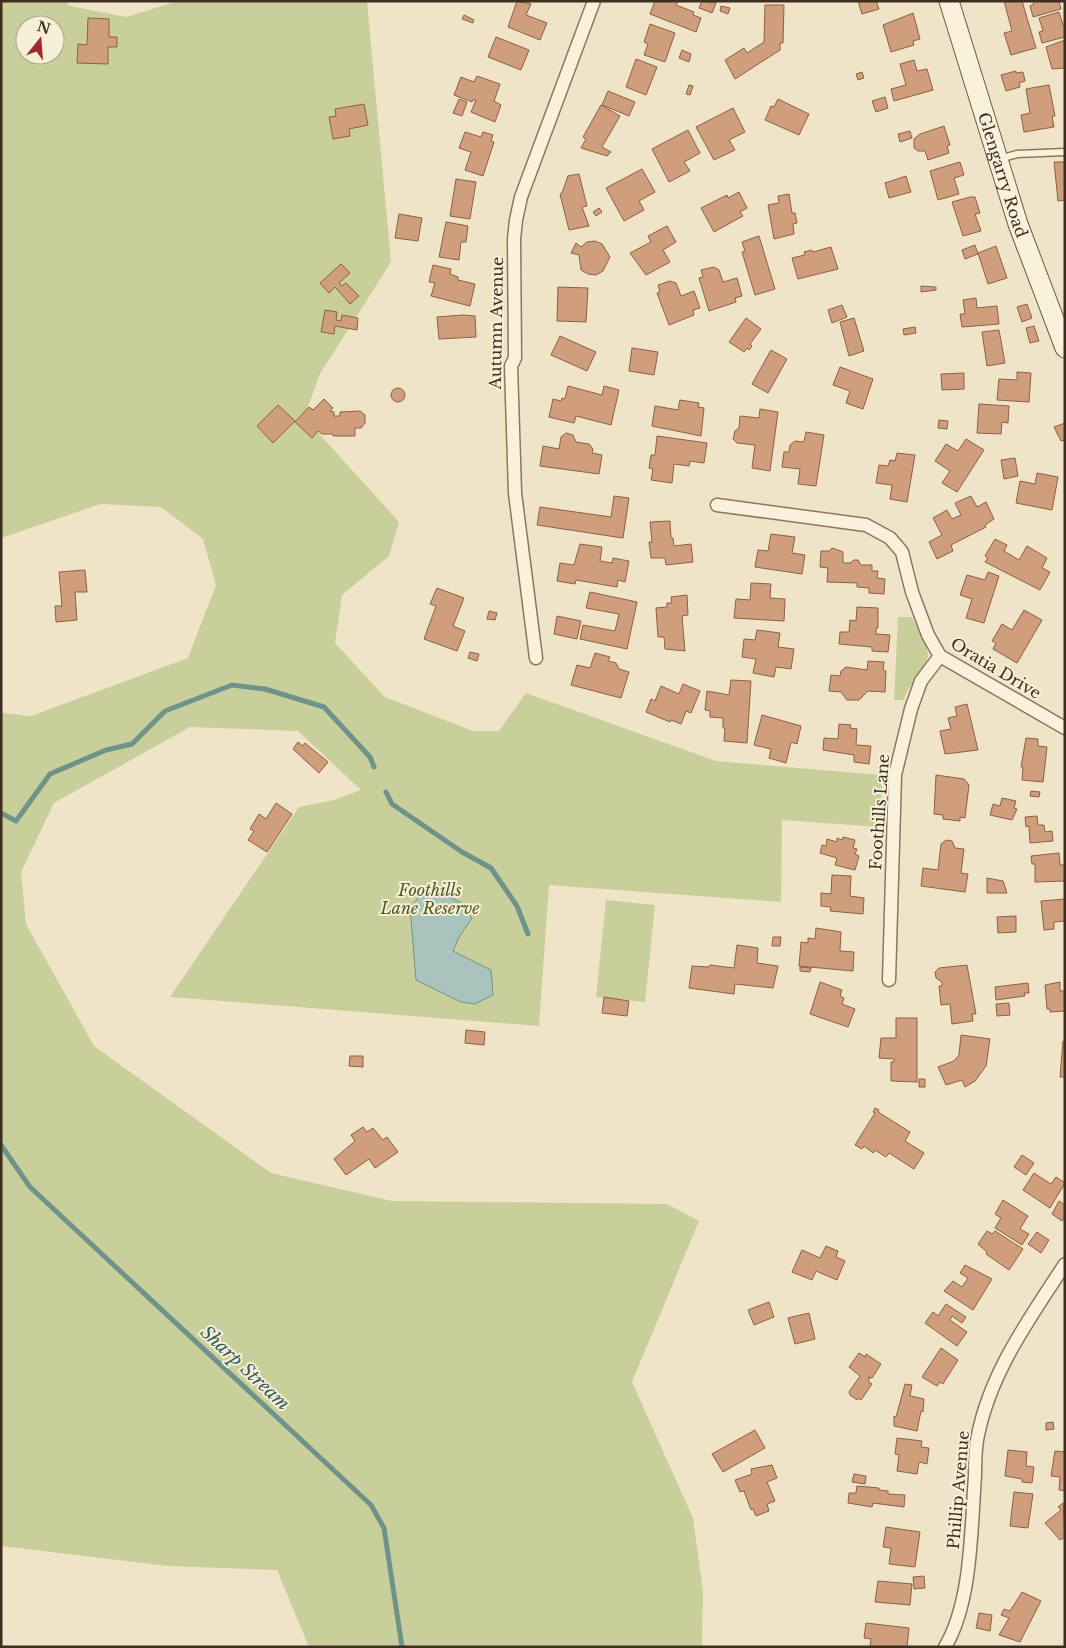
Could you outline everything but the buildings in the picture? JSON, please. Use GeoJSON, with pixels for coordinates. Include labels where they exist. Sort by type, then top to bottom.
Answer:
{"type":"FeatureCollection","features":[{"type":"Feature","properties":{"kind":"main road","name":"Glengarry Road"},"geometry":{"type":"LineString","coordinates":[[950,1],[998,159],[1041,288],[1065,348]]}},
{"type":"Feature","properties":{"kind":"street","name":"Autumn Avenue"},"geometry":{"type":"LineString","coordinates":[[536,658],[514,472],[511,366],[515,358],[514,239],[521,198],[594,1]]}},
{"type":"Feature","properties":{"kind":"street","name":"Oratia Drive"},"geometry":{"type":"LineString","coordinates":[[717,504],[866,525],[890,538],[902,552],[912,592],[928,635],[940,656],[1065,728]]}},
{"type":"Feature","properties":{"kind":"street","name":"Foothills Lane"},"geometry":{"type":"LineString","coordinates":[[889,980],[892,818],[895,775],[901,743],[914,699],[922,681],[940,656]]}},
{"type":"Feature","properties":{"kind":"street","name":"Phillip Avenue"},"geometry":{"type":"LineString","coordinates":[[945,1647],[967,1578],[977,1437],[987,1398],[1016,1340],[1065,1264]]}},
{"type":"Feature","properties":{"kind":"lane"},"geometry":{"type":"LineString","coordinates":[[998,159],[1017,154],[1065,152]]}},
{"type":"Feature","properties":{"kind":"green space","name":"Foothills Lane Reserve"},"geometry":{"type":"Polygon","coordinates":[[[1,1],[65,1],[70,6],[126,17],[178,1],[367,1],[391,262],[320,374],[304,417],[399,522],[389,556],[342,595],[335,643],[385,697],[473,731],[499,731],[526,693],[716,761],[882,775],[880,827],[782,820],[781,902],[549,885],[539,1026],[170,997],[299,807],[334,800],[361,790],[298,731],[190,727],[54,803],[21,872],[26,924],[94,1046],[271,1173],[392,1201],[667,1204],[699,1221],[632,1382],[693,1518],[703,1591],[702,1647],[309,1647],[277,1570],[168,1566],[1,1546],[1,713],[31,716],[188,658],[216,585],[203,539],[161,507],[101,504],[1,538],[1,1]]]}},
{"type":"Feature","properties":{"kind":"green space"},"geometry":{"type":"Polygon","coordinates":[[[898,617],[912,617],[928,653],[926,663],[909,688],[904,700],[894,700],[898,617]]]}},
{"type":"Feature","properties":{"kind":"green space"},"geometry":{"type":"Polygon","coordinates":[[[606,900],[655,905],[645,1002],[596,997],[606,900]]]}},
{"type":"Feature","properties":{"kind":"water"},"geometry":{"type":"Polygon","coordinates":[[[447,896],[460,902],[472,918],[459,937],[453,951],[491,970],[493,995],[475,1004],[461,1002],[416,980],[410,907],[419,897],[447,896]]]}},
{"type":"Feature","properties":{"kind":"waterway"},"geometry":{"type":"LineString","coordinates":[[1,813],[16,821],[50,774],[106,750],[132,744],[165,711],[232,685],[265,689],[324,707],[370,757],[374,767]]}},
{"type":"Feature","properties":{"kind":"waterway"},"geometry":{"type":"LineString","coordinates":[[386,792],[392,804],[462,852],[491,868],[517,906],[528,934]]}},
{"type":"Feature","properties":{"kind":"waterway","name":"Sharp Stream"},"geometry":{"type":"LineString","coordinates":[[1,1145],[30,1187],[371,1505],[384,1528],[402,1647]]}}]}
